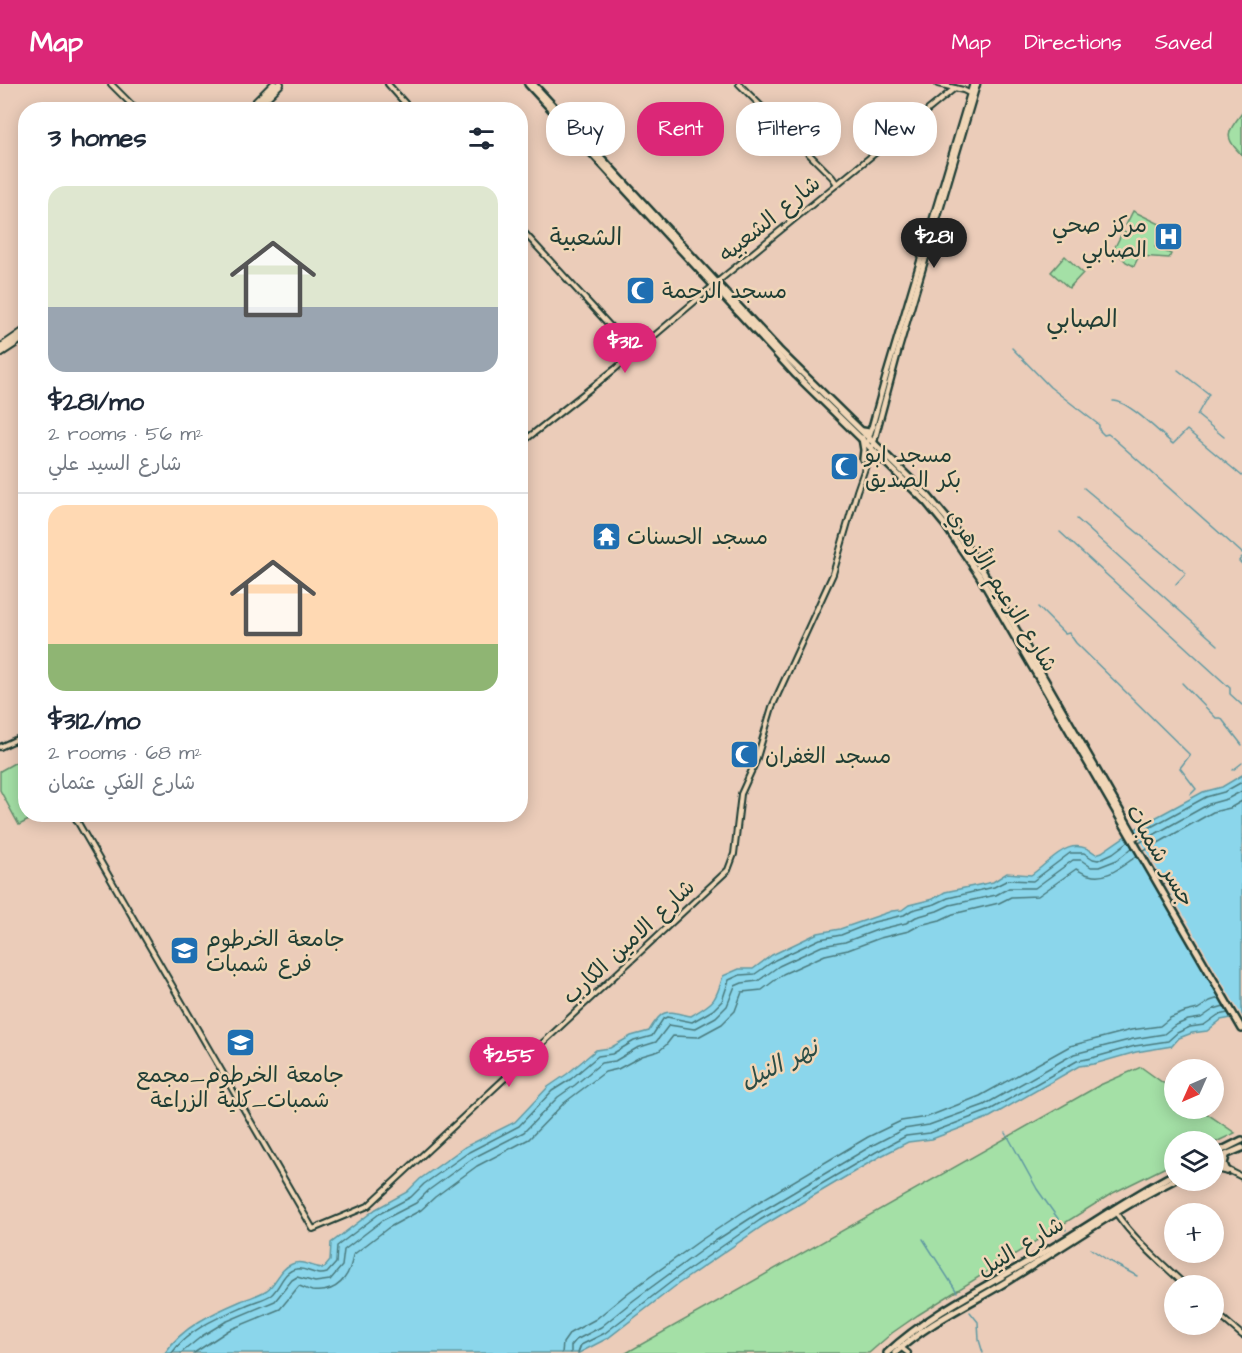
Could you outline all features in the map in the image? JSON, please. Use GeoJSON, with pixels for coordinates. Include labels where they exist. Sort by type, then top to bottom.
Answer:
{"type":"FeatureCollection","features":[{"type":"Feature","properties":{"kind":"highway"},"geometry":{"type":"LineString","coordinates":[[256,102],[274,84]]}},
{"type":"Feature","properties":{"kind":"highway"},"geometry":{"type":"LineString","coordinates":[[262,102],[280,84]]}},
{"type":"Feature","properties":{"kind":"highway"},"geometry":{"type":"LineString","coordinates":[[0,348],[18,336]]}},
{"type":"Feature","properties":{"kind":"highway"},"geometry":{"type":"LineString","coordinates":[[0,353],[18,341]]}},
{"type":"Feature","properties":{"kind":"main road","name":"شارع الزعيم الأزهري"},"geometry":{"type":"LineString","coordinates":[[528,84],[715,284],[861,433],[931,498],[958,532],[978,563],[1053,696]]}},
{"type":"Feature","properties":{"kind":"main road","name":"شارع الزعيم الأزهري"},"geometry":{"type":"LineString","coordinates":[[533,84],[715,284]]}},
{"type":"Feature","properties":{"kind":"main road"},"geometry":{"type":"LineString","coordinates":[[873,443],[873,426],[886,376],[974,89]]}},
{"type":"Feature","properties":{"kind":"main road"},"geometry":{"type":"LineString","coordinates":[[873,443],[974,89]]}},
{"type":"Feature","properties":{"kind":"main road"},"geometry":{"type":"LineString","coordinates":[[873,426],[869,432],[861,433],[866,460],[876,457],[888,463]]}},
{"type":"Feature","properties":{"kind":"main road","name":"شارع الزعيم الأزهري"},"geometry":{"type":"LineString","coordinates":[[873,443],[888,463],[926,502],[961,547],[1053,696]]}},
{"type":"Feature","properties":{"kind":"main road","name":"جسر شمبات"},"geometry":{"type":"LineString","coordinates":[[1053,696],[1242,1022]]}},
{"type":"Feature","properties":{"kind":"main road","name":"جسر شمبات"},"geometry":{"type":"LineString","coordinates":[[1053,696],[1242,1029]]}},
{"type":"Feature","properties":{"kind":"main road"},"geometry":{"type":"LineString","coordinates":[[1224,1149],[1242,1140]]}},
{"type":"Feature","properties":{"kind":"main road"},"geometry":{"type":"LineString","coordinates":[[1224,1156],[1242,1148]]}},
{"type":"Feature","properties":{"kind":"main road"},"geometry":{"type":"LineString","coordinates":[[1227,1171],[1224,1164],[1228,1154]]}},
{"type":"Feature","properties":{"kind":"main road","name":"شارع النيل"},"geometry":{"type":"LineString","coordinates":[[895,1353],[899,1346],[932,1318],[1164,1180]]}},
{"type":"Feature","properties":{"kind":"main road","name":"شارع النيل"},"geometry":{"type":"LineString","coordinates":[[887,1353],[1164,1186]]}},
{"type":"Feature","properties":{"kind":"street"},"geometry":{"type":"LineString","coordinates":[[111,84],[129,102]]}},
{"type":"Feature","properties":{"kind":"street"},"geometry":{"type":"LineString","coordinates":[[388,84],[404,102]]}},
{"type":"Feature","properties":{"kind":"street"},"geometry":{"type":"LineString","coordinates":[[739,84],[837,184]]}},
{"type":"Feature","properties":{"kind":"street"},"geometry":{"type":"LineString","coordinates":[[938,84],[963,90],[974,89]]}},
{"type":"Feature","properties":{"kind":"street","name":"شارع الشعبيه"},"geometry":{"type":"LineString","coordinates":[[528,438],[955,88]]}},
{"type":"Feature","properties":{"kind":"street"},"geometry":{"type":"LineString","coordinates":[[528,237],[634,352]]}},
{"type":"Feature","properties":{"kind":"street"},"geometry":{"type":"LineString","coordinates":[[866,460],[873,443]]}},
{"type":"Feature","properties":{"kind":"street","name":"شارع الامين الكارب"},"geometry":{"type":"LineString","coordinates":[[78,822],[313,1229],[361,1211],[406,1172],[728,870],[734,854],[741,794],[756,761],[772,706],[833,574],[866,460]]}},
{"type":"Feature","properties":{"kind":"street"},"geometry":{"type":"LineString","coordinates":[[0,747],[18,739]]}},
{"type":"Feature","properties":{"kind":"street"},"geometry":{"type":"LineString","coordinates":[[1224,1169],[1242,1177]]}},
{"type":"Feature","properties":{"kind":"street"},"geometry":{"type":"LineString","coordinates":[[1116,1213],[1144,1247],[1174,1275]]}},
{"type":"Feature","properties":{"kind":"street"},"geometry":{"type":"LineString","coordinates":[[1224,1320],[1242,1335]]}},
{"type":"Feature","properties":{"kind":"street"},"geometry":{"type":"LineString","coordinates":[[899,1346],[908,1353]]}},
{"type":"Feature","properties":{"kind":"green space"},"geometry":{"type":"Polygon","coordinates":[[[1242,113],[1242,155],[1232,144],[1229,135],[1242,113]]]}},
{"type":"Feature","properties":{"kind":"green space"},"geometry":{"type":"Polygon","coordinates":[[[1133,211],[1166,227],[1155,247],[1171,254],[1169,258],[1139,256],[1134,266],[1126,262],[1114,249],[1123,231],[1130,234],[1132,229],[1126,225],[1133,211]]]}},
{"type":"Feature","properties":{"kind":"green space"},"geometry":{"type":"Polygon","coordinates":[[[1065,256],[1083,273],[1069,288],[1051,272],[1065,256]]]}},
{"type":"Feature","properties":{"kind":"green space"},"geometry":{"type":"Polygon","coordinates":[[[18,761],[18,822],[25,822],[19,825],[0,790],[0,771],[18,761]]]}},
{"type":"Feature","properties":{"kind":"green space"},"geometry":{"type":"Polygon","coordinates":[[[1141,1067],[1164,1084],[1164,1119],[1215,1119],[1235,1133],[1224,1138],[1224,1131],[1164,1131],[1164,1168],[1111,1194],[918,1315],[869,1353],[626,1353],[1100,1085],[1141,1067]]]}},
{"type":"Feature","properties":{"kind":"water","name":"نهر النيل"},"geometry":{"type":"Polygon","coordinates":[[[1242,775],[1242,1016],[1221,1020],[1207,1031],[1179,1038],[1172,1046],[1079,1066],[990,1117],[932,1139],[908,1142],[764,1225],[678,1284],[608,1338],[579,1353],[165,1353],[189,1328],[267,1290],[288,1266],[300,1263],[324,1268],[330,1261],[331,1243],[376,1209],[407,1192],[420,1179],[465,1147],[515,1122],[548,1087],[596,1050],[610,1048],[631,1036],[649,1031],[662,1014],[670,1012],[691,1016],[705,1008],[713,1001],[723,976],[739,969],[753,969],[772,955],[818,933],[840,929],[892,911],[902,910],[909,905],[933,899],[945,892],[993,882],[1007,873],[1031,875],[1061,851],[1069,848],[1077,846],[1096,854],[1102,852],[1140,826],[1203,792],[1222,787],[1242,775]]]}},
{"type":"Feature","properties":{"kind":"pier"},"geometry":{"type":"Polygon","coordinates":[[[1133,827],[1242,1019],[1232,1021],[1124,834],[1133,827]]]}},
{"type":"Feature","properties":{"kind":"waterway"},"geometry":{"type":"LineString","coordinates":[[1012,348],[1050,387],[1099,425],[1099,430],[1104,435],[1108,434],[1112,437],[1242,553]]}},
{"type":"Feature","properties":{"kind":"waterway"},"geometry":{"type":"LineString","coordinates":[[1178,370],[1209,394],[1197,415],[1224,437]]}},
{"type":"Feature","properties":{"kind":"waterway"},"geometry":{"type":"LineString","coordinates":[[1113,401],[1135,411],[1173,444],[1187,430],[1242,476]]}},
{"type":"Feature","properties":{"kind":"waterway"},"geometry":{"type":"LineString","coordinates":[[1084,488],[1186,573],[1176,584]]}},
{"type":"Feature","properties":{"kind":"waterway"},"geometry":{"type":"LineString","coordinates":[[1077,519],[1218,645]]}},
{"type":"Feature","properties":{"kind":"waterway"},"geometry":{"type":"LineString","coordinates":[[1060,532],[1230,688],[1230,694],[1242,705]]}},
{"type":"Feature","properties":{"kind":"waterway"},"geometry":{"type":"LineString","coordinates":[[1242,557],[1239,561],[1242,564]]}},
{"type":"Feature","properties":{"kind":"waterway"},"geometry":{"type":"LineString","coordinates":[[1038,607],[1065,634],[1069,633],[1076,643],[1190,755],[1180,768],[1196,789],[1191,794]]}},
{"type":"Feature","properties":{"kind":"waterway"},"geometry":{"type":"LineString","coordinates":[[1182,683],[1216,718],[1221,718],[1242,745]]}},
{"type":"Feature","properties":{"kind":"waterway"},"geometry":{"type":"LineString","coordinates":[[1233,770],[1242,763]]}},
{"type":"Feature","properties":{"kind":"waterway"},"geometry":{"type":"LineString","coordinates":[[1006,1133],[1037,1189],[1066,1230]]}},
{"type":"Feature","properties":{"kind":"waterway"},"geometry":{"type":"LineString","coordinates":[[923,1239],[957,1292]]}},
{"type":"Feature","properties":{"kind":"waterway"},"geometry":{"type":"LineString","coordinates":[[1091,1249],[1137,1276]]}},
{"type":"Feature","properties":{"kind":"waterway"},"geometry":{"type":"LineString","coordinates":[[970,1312],[978,1322],[979,1340],[983,1353]]}},
{"type":"Feature","properties":{"kind":"place","name":"مركز صحي الصبابي"},"geometry":{"type":"Point","coordinates":[1168,237]}},
{"type":"Feature","properties":{"kind":"place","name":"مسجد الرحمة"},"geometry":{"type":"Point","coordinates":[641,290]}},
{"type":"Feature","properties":{"kind":"place","name":"مسجد ابو بكر الصديق"},"geometry":{"type":"Point","coordinates":[844,467]}},
{"type":"Feature","properties":{"kind":"place","name":"مسجد الحسنات"},"geometry":{"type":"Point","coordinates":[606,536]}},
{"type":"Feature","properties":{"kind":"place","name":"مسجد الغفران"},"geometry":{"type":"Point","coordinates":[744,755]}},
{"type":"Feature","properties":{"kind":"place","name":"جامعة الخرطوم فرع شمبات"},"geometry":{"type":"Point","coordinates":[185,951]}},
{"type":"Feature","properties":{"kind":"place","name":"جامعة الخرطوم_مجمع شمبات_كلية الزراعة"},"geometry":{"type":"Point","coordinates":[240,1042]}},
{"type":"Feature","properties":{"kind":"district","name":"الشعبية"},"geometry":{"type":"Point","coordinates":[586,237]}},
{"type":"Feature","properties":{"kind":"district","name":"الصبابي"},"geometry":{"type":"Point","coordinates":[1082,319]}}]}
